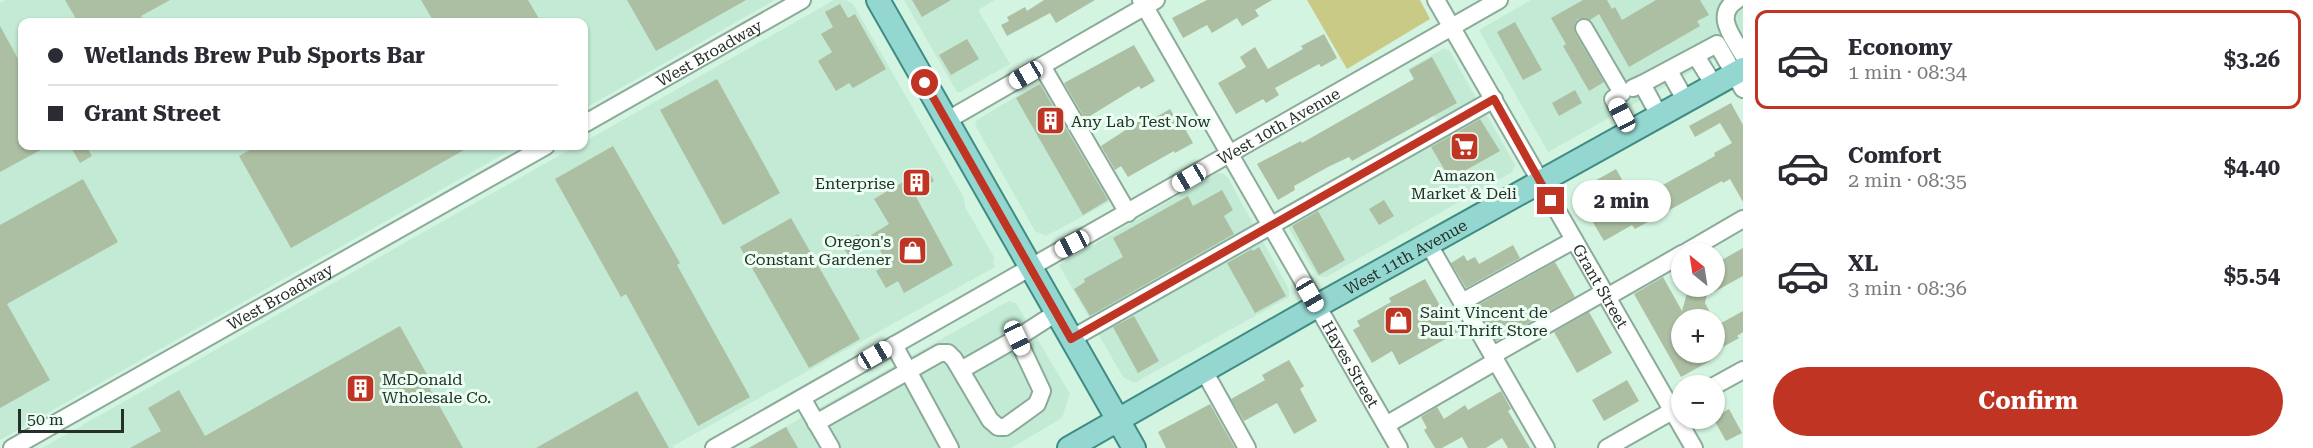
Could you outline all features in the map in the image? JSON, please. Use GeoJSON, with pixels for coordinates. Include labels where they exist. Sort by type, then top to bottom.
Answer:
{"type":"FeatureCollection","features":[{"type":"Feature","properties":{"kind":"main road"},"geometry":{"type":"LineString","coordinates":[[878,0],[1029,268],[1134,448]]}},
{"type":"Feature","properties":{"kind":"main road","name":"West 11th Avenue"},"geometry":{"type":"LineString","coordinates":[[1069,448],[1317,306],[1659,115],[1741,72]]}},
{"type":"Feature","properties":{"kind":"street","name":"West Broadway"},"geometry":{"type":"LineString","coordinates":[[588,122],[802,0]]}},
{"type":"Feature","properties":{"kind":"street","name":"Grant Street"},"geometry":{"type":"LineString","coordinates":[[1436,0],[1605,295],[1671,399]]}},
{"type":"Feature","properties":{"kind":"street","name":"West 10th Avenue"},"geometry":{"type":"LineString","coordinates":[[714,448],[1499,0]]}},
{"type":"Feature","properties":{"kind":"street"},"geometry":{"type":"LineString","coordinates":[[1737,0],[1729,5],[1725,14],[1741,72]]}},
{"type":"Feature","properties":{"kind":"street"},"geometry":{"type":"LineString","coordinates":[[946,121],[1147,2]]}},
{"type":"Feature","properties":{"kind":"street","name":"Hayes Street"},"geometry":{"type":"LineString","coordinates":[[1147,2],[1229,154],[1399,448]]}},
{"type":"Feature","properties":{"kind":"street"},"geometry":{"type":"LineString","coordinates":[[1584,28],[1622,93]]}},
{"type":"Feature","properties":{"kind":"street"},"geometry":{"type":"LineString","coordinates":[[1631,131],[1614,99],[1622,93],[1669,71],[1717,44],[1741,72]]}},
{"type":"Feature","properties":{"kind":"street"},"geometry":{"type":"LineString","coordinates":[[1696,56],[1714,85]]}},
{"type":"Feature","properties":{"kind":"street"},"geometry":{"type":"LineString","coordinates":[[1042,66],[1128,213]]}},
{"type":"Feature","properties":{"kind":"street"},"geometry":{"type":"LineString","coordinates":[[1669,71],[1686,101]]}},
{"type":"Feature","properties":{"kind":"street"},"geometry":{"type":"LineString","coordinates":[[1642,84],[1659,115]]}},
{"type":"Feature","properties":{"kind":"street"},"geometry":{"type":"LineString","coordinates":[[1071,339],[1494,99]]}},
{"type":"Feature","properties":{"kind":"street","name":"West Broadway"},"geometry":{"type":"LineString","coordinates":[[12,448],[539,150]]}},
{"type":"Feature","properties":{"kind":"street"},"geometry":{"type":"LineString","coordinates":[[1701,243],[1743,219]]}},
{"type":"Feature","properties":{"kind":"street"},"geometry":{"type":"LineString","coordinates":[[1462,302],[1574,240]]}},
{"type":"Feature","properties":{"kind":"street"},"geometry":{"type":"LineString","coordinates":[[1429,245],[1546,448]]}},
{"type":"Feature","properties":{"kind":"street"},"geometry":{"type":"LineString","coordinates":[[1386,425],[1495,358],[1671,260]]}},
{"type":"Feature","properties":{"kind":"street"},"geometry":{"type":"LineString","coordinates":[[961,370],[1056,313]]}},
{"type":"Feature","properties":{"kind":"street"},"geometry":{"type":"LineString","coordinates":[[816,423],[940,353],[948,353],[961,370],[990,420],[998,427],[1005,427],[1037,404],[1042,391],[1017,338]]}},
{"type":"Feature","properties":{"kind":"street"},"geometry":{"type":"LineString","coordinates":[[894,345],[950,448]]}},
{"type":"Feature","properties":{"kind":"street"},"geometry":{"type":"LineString","coordinates":[[1725,381],[1743,370]]}},
{"type":"Feature","properties":{"kind":"street"},"geometry":{"type":"LineString","coordinates":[[1204,371],[1247,448]]}},
{"type":"Feature","properties":{"kind":"street"},"geometry":{"type":"LineString","coordinates":[[802,398],[831,448]]}},
{"type":"Feature","properties":{"kind":"street"},"geometry":{"type":"LineString","coordinates":[[1607,448],[1671,411]]}},
{"type":"Feature","properties":{"kind":"street","name":"Grant Street"},"geometry":{"type":"LineString","coordinates":[[1686,429],[1694,448]]}},
{"type":"Feature","properties":{"kind":"shaded area"},"geometry":{"type":"Polygon","coordinates":[[[6,0],[775,0],[588,107],[588,18],[18,18],[18,150],[511,150],[0,440],[0,3],[6,0]]]}},
{"type":"Feature","properties":{"kind":"shaded area"},"geometry":{"type":"Polygon","coordinates":[[[834,0],[846,0],[853,4],[964,198],[965,207],[994,257],[995,267],[673,446],[674,448],[42,448],[569,150],[588,150],[588,140],[834,0]]]}},
{"type":"Feature","properties":{"kind":"shaded area"},"geometry":{"type":"Polygon","coordinates":[[[904,0],[995,0],[978,10],[1010,64],[957,92],[904,0]]]}},
{"type":"Feature","properties":{"kind":"shaded area"},"geometry":{"type":"Polygon","coordinates":[[[1307,0],[1420,0],[1430,19],[1347,69],[1307,0]]]}},
{"type":"Feature","properties":{"kind":"shaded area"},"geometry":{"type":"Polygon","coordinates":[[[1531,0],[1743,0],[1743,43],[1548,152],[1479,30],[1531,0]]]}},
{"type":"Feature","properties":{"kind":"shaded area"},"geometry":{"type":"Polygon","coordinates":[[[1443,49],[1449,50],[1479,103],[1439,125],[1408,69],[1443,49]]]}},
{"type":"Feature","properties":{"kind":"shaded area"},"geometry":{"type":"Polygon","coordinates":[[[1052,75],[1122,195],[1046,236],[1035,231],[975,125],[977,120],[1052,75]]]}},
{"type":"Feature","properties":{"kind":"shaded area"},"geometry":{"type":"Polygon","coordinates":[[[1484,110],[1515,165],[1512,172],[1326,277],[1317,276],[1285,222],[1484,110]]]}},
{"type":"Feature","properties":{"kind":"shaded area"},"geometry":{"type":"Polygon","coordinates":[[[1217,173],[1224,174],[1228,178],[1289,289],[1289,297],[1134,383],[1123,377],[1059,265],[1217,173]]]}},
{"type":"Feature","properties":{"kind":"shaded area"},"geometry":{"type":"Polygon","coordinates":[[[1009,301],[1016,303],[1070,394],[1062,418],[1011,448],[748,448],[1009,301]]]}},
{"type":"Feature","properties":{"kind":"building"},"geometry":{"type":"Polygon","coordinates":[[[65,0],[170,0],[141,16],[142,18],[76,18],[65,0]]]}},
{"type":"Feature","properties":{"kind":"building"},"geometry":{"type":"Polygon","coordinates":[[[421,0],[528,0],[539,18],[432,18],[421,0]]]}},
{"type":"Feature","properties":{"kind":"building"},"geometry":{"type":"Polygon","coordinates":[[[627,0],[746,0],[656,51],[627,0]]]}},
{"type":"Feature","properties":{"kind":"building"},"geometry":{"type":"Polygon","coordinates":[[[912,0],[951,0],[922,17],[912,0]]]}},
{"type":"Feature","properties":{"kind":"building"},"geometry":{"type":"Polygon","coordinates":[[[1044,0],[1095,0],[1056,23],[1050,13],[1007,36],[1001,25],[1009,21],[1007,17],[1025,7],[1027,11],[1044,0]]]}},
{"type":"Feature","properties":{"kind":"building"},"geometry":{"type":"Polygon","coordinates":[[[1207,0],[1272,0],[1255,10],[1259,16],[1242,26],[1237,18],[1212,33],[1207,25],[1183,38],[1172,18],[1207,0]]]}},
{"type":"Feature","properties":{"kind":"building"},"geometry":{"type":"Polygon","coordinates":[[[1583,0],[1607,0],[1612,9],[1615,7],[1622,20],[1656,0],[1700,0],[1709,15],[1697,21],[1700,26],[1629,67],[1599,14],[1590,20],[1578,19],[1575,23],[1575,33],[1604,82],[1589,91],[1563,46],[1566,44],[1551,18],[1583,0]]]}},
{"type":"Feature","properties":{"kind":"building"},"geometry":{"type":"Polygon","coordinates":[[[840,4],[848,18],[855,14],[886,69],[853,88],[849,83],[836,91],[818,61],[832,52],[821,34],[833,27],[825,12],[840,4]]]}},
{"type":"Feature","properties":{"kind":"building"},"geometry":{"type":"Polygon","coordinates":[[[1515,22],[1542,70],[1523,80],[1497,32],[1515,22]]]}},
{"type":"Feature","properties":{"kind":"building"},"geometry":{"type":"Polygon","coordinates":[[[0,26],[18,59],[18,150],[41,150],[0,172],[0,26]]]}},
{"type":"Feature","properties":{"kind":"building"},"geometry":{"type":"Polygon","coordinates":[[[1324,34],[1337,58],[1321,67],[1319,64],[1275,88],[1279,95],[1266,103],[1263,99],[1236,114],[1218,83],[1246,67],[1240,57],[1255,47],[1268,69],[1303,49],[1301,46],[1324,34]]]}},
{"type":"Feature","properties":{"kind":"building"},"geometry":{"type":"Polygon","coordinates":[[[967,39],[979,59],[951,75],[939,55],[967,39]]]}},
{"type":"Feature","properties":{"kind":"building"},"geometry":{"type":"Polygon","coordinates":[[[1134,45],[1155,81],[1141,89],[1139,86],[1085,119],[1064,83],[1134,45]]]}},
{"type":"Feature","properties":{"kind":"building"},"geometry":{"type":"Polygon","coordinates":[[[1432,57],[1457,103],[1352,161],[1349,157],[1328,167],[1294,186],[1295,190],[1278,200],[1257,164],[1301,141],[1302,143],[1414,79],[1409,70],[1432,57]]]}},
{"type":"Feature","properties":{"kind":"building"},"geometry":{"type":"Polygon","coordinates":[[[717,79],[780,193],[723,225],[660,110],[717,79]]]}},
{"type":"Feature","properties":{"kind":"building"},"geometry":{"type":"Polygon","coordinates":[[[1040,84],[1108,200],[1083,215],[1016,98],[1040,84]]]}},
{"type":"Feature","properties":{"kind":"building"},"geometry":{"type":"Polygon","coordinates":[[[1575,90],[1582,103],[1559,116],[1552,103],[1575,90]]]}},
{"type":"Feature","properties":{"kind":"building"},"geometry":{"type":"Polygon","coordinates":[[[1731,103],[1743,125],[1743,202],[1730,179],[1723,183],[1722,181],[1635,229],[1632,225],[1604,241],[1575,192],[1616,169],[1634,201],[1715,156],[1714,153],[1732,143],[1720,123],[1695,137],[1689,126],[1731,103]]]}},
{"type":"Feature","properties":{"kind":"building"},"geometry":{"type":"Polygon","coordinates":[[[1170,109],[1176,119],[1179,118],[1193,143],[1128,177],[1121,166],[1115,170],[1101,146],[1141,120],[1144,124],[1170,109]]]}},
{"type":"Feature","properties":{"kind":"building","name":"Amazon Market & Deli"},"geometry":{"type":"Polygon","coordinates":[[[1480,119],[1500,151],[1450,179],[1431,147],[1480,119]]]}},
{"type":"Feature","properties":{"kind":"building"},"geometry":{"type":"Polygon","coordinates":[[[613,146],[680,263],[677,265],[750,397],[698,426],[626,294],[621,297],[555,179],[613,146]]]}},
{"type":"Feature","properties":{"kind":"building"},"geometry":{"type":"Polygon","coordinates":[[[72,150],[88,150],[92,156],[80,163],[72,150]]]}},
{"type":"Feature","properties":{"kind":"building"},"geometry":{"type":"Polygon","coordinates":[[[250,150],[464,150],[291,248],[239,156],[250,150]]]}},
{"type":"Feature","properties":{"kind":"building","name":"Oregon's Constant Gardener"},"geometry":{"type":"Polygon","coordinates":[[[927,168],[934,181],[914,193],[953,265],[904,293],[898,281],[886,288],[876,271],[888,264],[871,235],[889,224],[874,199],[927,168]]]}},
{"type":"Feature","properties":{"kind":"building"},"geometry":{"type":"Polygon","coordinates":[[[83,179],[118,242],[7,304],[50,380],[0,408],[0,225],[83,179]]]}},
{"type":"Feature","properties":{"kind":"building"},"geometry":{"type":"Polygon","coordinates":[[[1222,190],[1233,210],[1224,216],[1234,234],[1090,316],[1074,289],[1085,282],[1084,279],[1123,257],[1113,238],[1188,196],[1193,206],[1222,190]]]}},
{"type":"Feature","properties":{"kind":"building"},"geometry":{"type":"Polygon","coordinates":[[[1384,200],[1394,216],[1379,225],[1369,209],[1384,200]]]}},
{"type":"Feature","properties":{"kind":"building"},"geometry":{"type":"Polygon","coordinates":[[[1318,211],[1345,260],[1319,275],[1292,226],[1318,211]]]}},
{"type":"Feature","properties":{"kind":"building"},"geometry":{"type":"Polygon","coordinates":[[[791,218],[860,339],[809,368],[740,247],[791,218]]]}},
{"type":"Feature","properties":{"kind":"building"},"geometry":{"type":"Polygon","coordinates":[[[858,234],[865,246],[848,255],[841,244],[858,234]]]}},
{"type":"Feature","properties":{"kind":"building"},"geometry":{"type":"Polygon","coordinates":[[[1513,245],[1520,258],[1466,288],[1451,263],[1464,255],[1467,261],[1475,257],[1479,264],[1513,245]]]}},
{"type":"Feature","properties":{"kind":"building"},"geometry":{"type":"Polygon","coordinates":[[[1259,247],[1286,296],[1255,313],[1227,263],[1259,247]]]}},
{"type":"Feature","properties":{"kind":"building"},"geometry":{"type":"Polygon","coordinates":[[[1743,248],[1743,276],[1725,286],[1725,258],[1743,248]]]}},
{"type":"Feature","properties":{"kind":"building"},"geometry":{"type":"Polygon","coordinates":[[[1555,262],[1575,297],[1496,341],[1476,306],[1555,262]]]}},
{"type":"Feature","properties":{"kind":"building"},"geometry":{"type":"Polygon","coordinates":[[[1663,277],[1671,291],[1671,297],[1674,297],[1681,309],[1671,309],[1671,359],[1634,294],[1663,277]]]}},
{"type":"Feature","properties":{"kind":"building","name":"Saint Vincent de Paul Thrift Store"},"geometry":{"type":"Polygon","coordinates":[[[1425,279],[1447,318],[1450,317],[1458,332],[1399,365],[1392,351],[1372,363],[1353,330],[1360,326],[1357,321],[1391,302],[1389,298],[1425,279]]]}},
{"type":"Feature","properties":{"kind":"building"},"geometry":{"type":"Polygon","coordinates":[[[1686,297],[1706,297],[1705,303],[1708,309],[1683,309],[1686,297]]]}},
{"type":"Feature","properties":{"kind":"building"},"geometry":{"type":"Polygon","coordinates":[[[1743,311],[1743,332],[1737,336],[1739,338],[1725,346],[1725,321],[1743,311]]]}},
{"type":"Feature","properties":{"kind":"building"},"geometry":{"type":"Polygon","coordinates":[[[1589,312],[1612,353],[1577,373],[1554,332],[1589,312]]]}},
{"type":"Feature","properties":{"kind":"building"},"geometry":{"type":"Polygon","coordinates":[[[1134,316],[1159,361],[1138,373],[1113,327],[1134,316]]]}},
{"type":"Feature","properties":{"kind":"building","name":"McDonald Wholesale Co."},"geometry":{"type":"Polygon","coordinates":[[[400,326],[434,387],[430,389],[463,448],[130,448],[161,431],[148,408],[179,390],[205,436],[400,326]]]}},
{"type":"Feature","properties":{"kind":"building"},"geometry":{"type":"Polygon","coordinates":[[[1289,360],[1304,386],[1300,389],[1317,421],[1294,434],[1277,403],[1244,421],[1231,399],[1265,380],[1262,375],[1289,360]]]}},
{"type":"Feature","properties":{"kind":"building"},"geometry":{"type":"Polygon","coordinates":[[[1673,363],[1706,363],[1685,375],[1680,375],[1673,363]]]}},
{"type":"Feature","properties":{"kind":"building"},"geometry":{"type":"Polygon","coordinates":[[[1627,380],[1639,401],[1604,421],[1592,400],[1627,380]]]}},
{"type":"Feature","properties":{"kind":"building"},"geometry":{"type":"Polygon","coordinates":[[[637,391],[669,448],[536,448],[637,391]]]}},
{"type":"Feature","properties":{"kind":"building"},"geometry":{"type":"Polygon","coordinates":[[[1501,391],[1511,409],[1508,411],[1530,448],[1508,448],[1502,438],[1486,448],[1468,448],[1462,437],[1442,448],[1435,448],[1424,430],[1427,428],[1421,417],[1437,407],[1444,419],[1465,405],[1468,410],[1501,391]]]}},
{"type":"Feature","properties":{"kind":"building"},"geometry":{"type":"Polygon","coordinates":[[[1210,404],[1235,448],[1166,448],[1158,432],[1210,404]]]}},
{"type":"Feature","properties":{"kind":"building"},"geometry":{"type":"Polygon","coordinates":[[[1729,409],[1742,433],[1726,441],[1719,429],[1725,429],[1725,411],[1729,409]]]}},
{"type":"Feature","properties":{"kind":"building"},"geometry":{"type":"Polygon","coordinates":[[[786,427],[798,448],[749,448],[786,427]]]}},
{"type":"Feature","properties":{"kind":"place","name":"Any Lab Test Now"},"geometry":{"type":"Point","coordinates":[1050,121]}},
{"type":"Feature","properties":{"kind":"place","name":"Amazon Market & Deli"},"geometry":{"type":"Point","coordinates":[1464,147]}},
{"type":"Feature","properties":{"kind":"place","name":"Enterprise"},"geometry":{"type":"Point","coordinates":[916,183]}},
{"type":"Feature","properties":{"kind":"place","name":"Oregon's Constant Gardener"},"geometry":{"type":"Point","coordinates":[912,250]}},
{"type":"Feature","properties":{"kind":"place","name":"Saint Vincent de Paul Thrift Store"},"geometry":{"type":"Point","coordinates":[1399,321]}},
{"type":"Feature","properties":{"kind":"place","name":"McDonald Wholesale Co."},"geometry":{"type":"Point","coordinates":[361,388]}},
{"type":"Feature","properties":{"kind":"route"},"geometry":{"type":"LineString","coordinates":[[925,83],[1071,339],[1494,99],[1551,201]]}}]}
